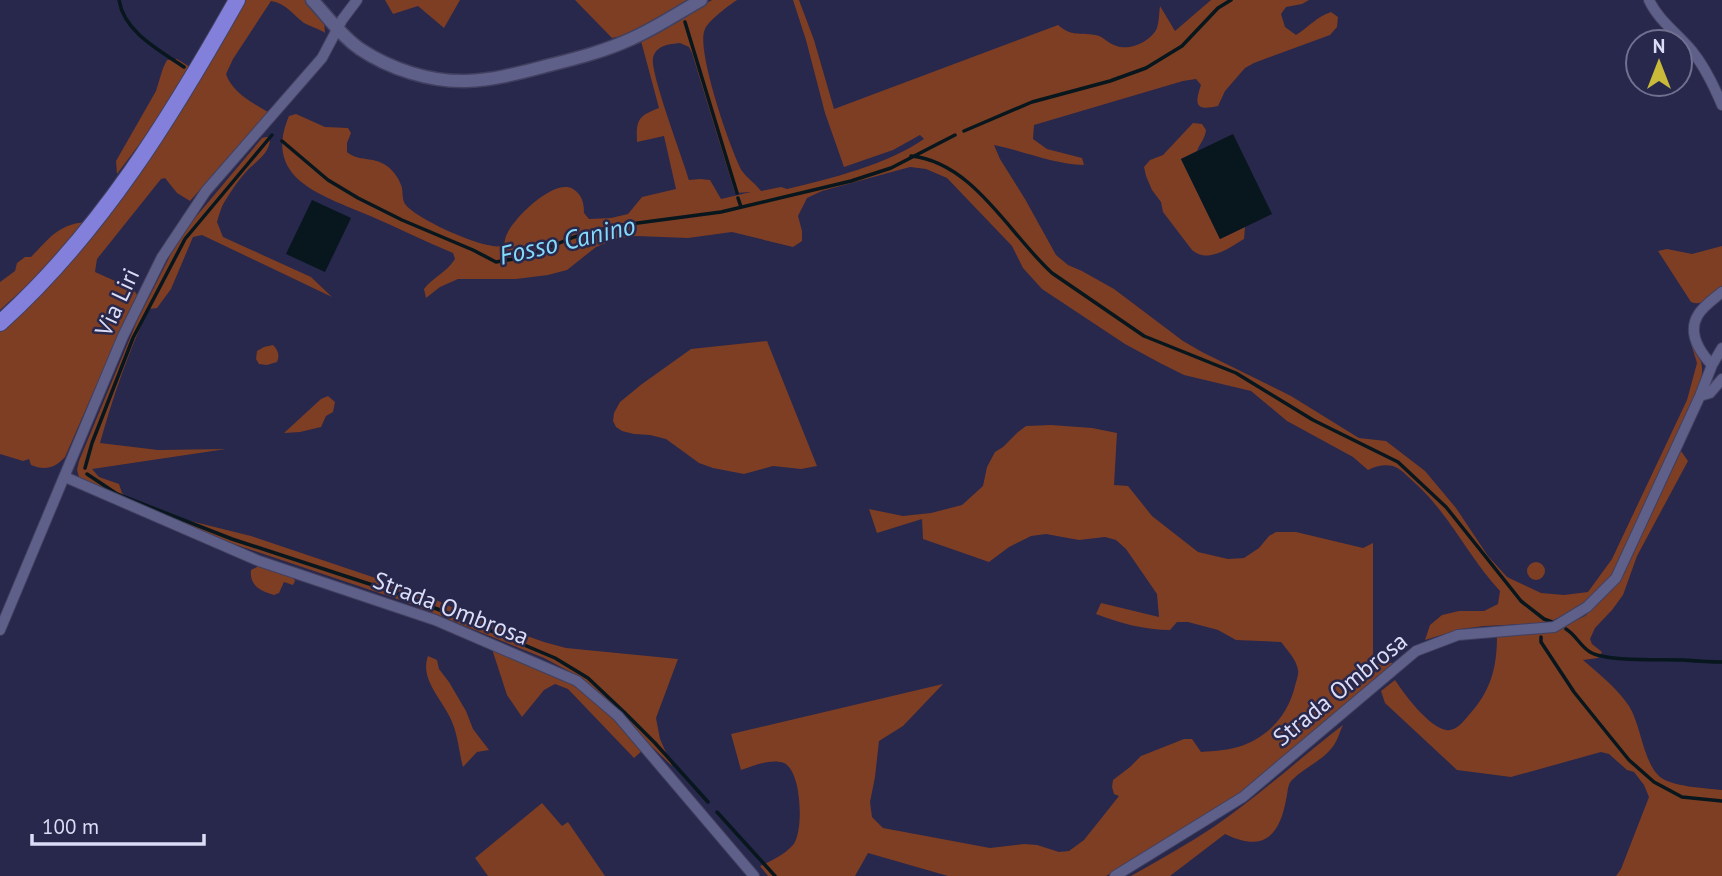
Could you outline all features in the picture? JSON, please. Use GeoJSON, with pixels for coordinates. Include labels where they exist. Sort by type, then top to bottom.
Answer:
{"type":"FeatureCollection","features":[{"type":"Feature","properties":{"kind":"highway"},"geometry":{"type":"LineString","coordinates":[[0,323],[51,273],[121,187],[166,121],[237,0]]}},
{"type":"Feature","properties":{"kind":"street"},"geometry":{"type":"LineString","coordinates":[[312,0],[337,31],[359,49],[412,73],[464,81],[528,71],[602,51],[649,30],[701,0]]}},
{"type":"Feature","properties":{"kind":"street","name":"Via Liri"},"geometry":{"type":"LineString","coordinates":[[0,630],[123,336],[162,257],[206,191],[322,58],[342,20],[357,0]]}},
{"type":"Feature","properties":{"kind":"street"},"geometry":{"type":"LineString","coordinates":[[1649,0],[1657,14],[1692,52],[1708,76],[1722,105]]}},
{"type":"Feature","properties":{"kind":"street"},"geometry":{"type":"LineString","coordinates":[[1712,365],[1699,348],[1694,329],[1699,312],[1722,292]]}},
{"type":"Feature","properties":{"kind":"street","name":"Strada Ombrosa"},"geometry":{"type":"LineString","coordinates":[[1115,876],[1243,797],[1416,651],[1458,635],[1555,627],[1587,607],[1616,578],[1722,348]]}},
{"type":"Feature","properties":{"kind":"street"},"geometry":{"type":"LineString","coordinates":[[1700,396],[1710,393],[1722,379]]}},
{"type":"Feature","properties":{"kind":"street","name":"Strada Ombrosa"},"geometry":{"type":"LineString","coordinates":[[65,477],[258,561],[435,620],[577,681],[618,716],[754,876]]}},
{"type":"Feature","properties":{"kind":"shaded area"},"geometry":{"type":"Polygon","coordinates":[[[245,0],[307,0],[324,22],[325,33],[304,23],[281,4],[271,1],[226,74],[238,92],[268,112],[190,201],[177,193],[165,178],[161,179],[97,259],[95,272],[133,289],[138,296],[65,457],[54,466],[41,468],[31,465],[29,459],[23,461],[0,454],[0,329],[138,176],[190,97],[245,0]]]}},
{"type":"Feature","properties":{"kind":"shaded area"},"geometry":{"type":"Polygon","coordinates":[[[385,0],[460,0],[444,28],[418,6],[393,14],[385,0]]]}},
{"type":"Feature","properties":{"kind":"shaded area"},"geometry":{"type":"Polygon","coordinates":[[[575,0],[693,0],[626,35],[612,38],[575,0]]]}},
{"type":"Feature","properties":{"kind":"shaded area"},"geometry":{"type":"Polygon","coordinates":[[[712,0],[737,0],[707,25],[703,40],[705,56],[716,100],[737,160],[742,171],[761,191],[781,187],[787,189],[858,170],[893,156],[924,139],[920,135],[893,150],[844,167],[825,113],[793,0],[799,0],[834,109],[1058,25],[1071,33],[1098,36],[1114,45],[1126,47],[1150,38],[1158,26],[1160,6],[1175,31],[1211,0],[1309,0],[1286,7],[1281,14],[1285,27],[1296,35],[1331,12],[1338,17],[1337,27],[1330,35],[1245,68],[1225,91],[1218,106],[1205,108],[1199,105],[1201,85],[1196,79],[1034,125],[1033,139],[1047,149],[1082,158],[1084,165],[1050,160],[994,145],[1056,255],[1068,265],[1114,289],[1183,341],[1202,352],[1291,396],[1359,438],[1386,441],[1425,471],[1456,508],[1488,556],[1507,577],[1541,593],[1564,595],[1588,592],[1612,559],[1687,400],[1697,363],[1691,344],[1702,365],[1699,388],[1633,535],[1600,591],[1577,609],[1547,623],[1461,629],[1425,640],[1430,625],[1442,615],[1459,611],[1484,611],[1498,604],[1500,591],[1439,509],[1416,484],[1392,466],[1368,470],[1353,457],[1287,421],[1251,391],[1184,375],[1125,344],[1042,289],[1023,268],[1012,246],[947,178],[926,169],[910,167],[822,191],[807,198],[798,216],[802,241],[793,247],[732,232],[688,238],[636,236],[616,239],[596,247],[567,270],[516,279],[458,279],[440,287],[426,298],[424,289],[451,264],[455,259],[453,253],[316,191],[301,182],[290,170],[283,155],[283,138],[289,116],[296,114],[325,127],[348,128],[351,133],[347,152],[390,168],[400,182],[405,204],[411,210],[446,230],[493,246],[504,245],[511,227],[526,210],[556,189],[565,187],[576,191],[589,219],[628,214],[642,197],[676,189],[664,136],[637,142],[640,120],[659,108],[641,41],[712,0]],[[680,43],[660,48],[653,58],[653,67],[689,180],[710,180],[721,199],[751,192],[735,193],[689,47],[680,43]]]}},
{"type":"Feature","properties":{"kind":"shaded area"},"geometry":{"type":"Polygon","coordinates":[[[177,59],[190,67],[147,134],[117,174],[116,161],[156,91],[167,60],[177,59]]]}},
{"type":"Feature","properties":{"kind":"shaded area"},"geometry":{"type":"Polygon","coordinates":[[[1193,123],[1202,124],[1206,130],[1205,136],[1197,151],[1181,159],[1220,239],[1245,227],[1244,239],[1212,255],[1198,254],[1192,250],[1163,212],[1144,167],[1150,160],[1163,155],[1193,123]]]}},
{"type":"Feature","properties":{"kind":"shaded area"},"geometry":{"type":"Polygon","coordinates":[[[1233,134],[1272,214],[1220,239],[1181,159],[1233,134]]]}},
{"type":"Feature","properties":{"kind":"shaded area"},"geometry":{"type":"Polygon","coordinates":[[[270,137],[265,153],[242,176],[222,206],[217,222],[223,237],[311,277],[332,297],[202,235],[193,237],[171,289],[157,308],[149,309],[141,325],[100,443],[158,450],[226,449],[92,469],[99,477],[119,484],[122,493],[133,502],[90,485],[79,477],[79,461],[137,321],[171,254],[189,225],[262,138],[270,137]]]}},
{"type":"Feature","properties":{"kind":"shaded area"},"geometry":{"type":"Polygon","coordinates":[[[312,200],[351,218],[325,272],[286,254],[312,200]]]}},
{"type":"Feature","properties":{"kind":"shaded area"},"geometry":{"type":"Polygon","coordinates":[[[85,222],[43,271],[0,310],[0,282],[15,271],[17,263],[25,257],[31,257],[60,230],[85,222]]]}},
{"type":"Feature","properties":{"kind":"shaded area"},"geometry":{"type":"Polygon","coordinates":[[[1722,246],[1722,287],[1700,303],[1691,302],[1658,251],[1667,249],[1692,254],[1722,246]]]}},
{"type":"Feature","properties":{"kind":"shaded area"},"geometry":{"type":"Polygon","coordinates":[[[767,341],[817,466],[801,469],[773,466],[744,474],[713,468],[699,463],[666,439],[634,434],[616,427],[613,421],[614,413],[620,402],[691,349],[767,341]]]}},
{"type":"Feature","properties":{"kind":"shaded area"},"geometry":{"type":"Polygon","coordinates":[[[273,345],[278,353],[277,362],[259,364],[256,359],[257,351],[273,345]]]}},
{"type":"Feature","properties":{"kind":"shaded area"},"geometry":{"type":"Polygon","coordinates":[[[328,396],[335,402],[333,412],[326,416],[321,427],[284,433],[321,399],[328,396]]]}},
{"type":"Feature","properties":{"kind":"shaded area"},"geometry":{"type":"Polygon","coordinates":[[[1051,425],[1117,433],[1114,485],[1128,486],[1152,516],[1198,552],[1228,559],[1244,558],[1276,532],[1296,532],[1363,548],[1373,543],[1373,664],[1397,664],[1242,796],[1106,876],[948,876],[868,853],[855,876],[768,876],[760,866],[786,852],[797,838],[800,815],[795,777],[790,768],[779,762],[768,762],[741,770],[731,734],[943,684],[903,726],[879,741],[870,802],[872,817],[883,828],[990,848],[1024,844],[1059,852],[1069,851],[1084,840],[1119,796],[1114,794],[1113,780],[1141,756],[1184,739],[1192,739],[1201,752],[1239,747],[1270,729],[1283,714],[1292,696],[1298,672],[1294,659],[1281,642],[1236,640],[1218,630],[1188,622],[1177,622],[1170,630],[1151,629],[1096,614],[1101,603],[1159,617],[1157,594],[1126,549],[1116,540],[1105,537],[1079,540],[1046,534],[1031,536],[1009,547],[989,562],[923,539],[922,519],[877,533],[869,509],[903,516],[931,513],[962,505],[983,486],[987,467],[995,452],[1026,426],[1051,425]]]}},
{"type":"Feature","properties":{"kind":"shaded area"},"geometry":{"type":"Polygon","coordinates":[[[1681,451],[1688,461],[1637,556],[1623,595],[1595,628],[1590,639],[1602,652],[1598,658],[1583,660],[1613,687],[1629,706],[1649,761],[1659,776],[1680,785],[1722,790],[1722,876],[1616,876],[1649,797],[1634,772],[1627,770],[1609,754],[1601,752],[1511,777],[1457,770],[1385,703],[1381,691],[1395,680],[1432,723],[1446,730],[1453,730],[1458,726],[1476,707],[1487,688],[1494,669],[1497,635],[1540,634],[1555,630],[1585,616],[1621,580],[1681,451]]]}},
{"type":"Feature","properties":{"kind":"shaded area"},"geometry":{"type":"Polygon","coordinates":[[[162,514],[251,536],[423,594],[473,617],[544,642],[566,648],[678,659],[656,718],[660,739],[672,766],[578,676],[544,658],[403,601],[216,538],[162,514]]]}},
{"type":"Feature","properties":{"kind":"shaded area"},"geometry":{"type":"Polygon","coordinates":[[[1536,562],[1542,565],[1545,571],[1542,577],[1536,580],[1530,577],[1527,571],[1530,565],[1536,562]]]}},
{"type":"Feature","properties":{"kind":"shaded area"},"geometry":{"type":"Polygon","coordinates":[[[263,564],[293,576],[293,585],[284,582],[279,593],[274,595],[260,590],[252,580],[251,570],[263,564]]]}},
{"type":"Feature","properties":{"kind":"shaded area"},"geometry":{"type":"Polygon","coordinates":[[[491,646],[575,681],[599,702],[643,750],[634,758],[568,689],[555,684],[544,690],[522,717],[507,695],[491,646]]]}},
{"type":"Feature","properties":{"kind":"shaded area"},"geometry":{"type":"Polygon","coordinates":[[[428,656],[437,660],[439,669],[466,711],[473,729],[489,750],[477,752],[463,767],[452,722],[427,673],[428,656]]]}},
{"type":"Feature","properties":{"kind":"shaded area"},"geometry":{"type":"Polygon","coordinates":[[[1343,725],[1330,750],[1290,782],[1279,824],[1267,838],[1249,842],[1225,834],[1170,876],[1131,876],[1215,826],[1343,725]]]}},
{"type":"Feature","properties":{"kind":"shaded area"},"geometry":{"type":"Polygon","coordinates":[[[542,803],[562,826],[568,822],[605,876],[488,876],[475,858],[542,803]]]}},
{"type":"Feature","properties":{"kind":"waterway","name":"Fosso Canino"},"geometry":{"type":"LineString","coordinates":[[119,0],[122,11],[135,31],[184,67]]}},
{"type":"Feature","properties":{"kind":"waterway","name":"Fosso Canino"},"geometry":{"type":"LineString","coordinates":[[964,131],[1032,102],[1110,81],[1146,68],[1182,46],[1218,8],[1231,0]]}},
{"type":"Feature","properties":{"kind":"waterway"},"geometry":{"type":"LineString","coordinates":[[685,22],[737,193]]}},
{"type":"Feature","properties":{"kind":"waterway"},"geometry":{"type":"LineString","coordinates":[[85,468],[133,338],[185,239],[272,135]]}},
{"type":"Feature","properties":{"kind":"waterway","name":"Fosso Canino"},"geometry":{"type":"LineString","coordinates":[[282,141],[328,180],[358,198],[496,262],[525,257],[574,237],[615,226],[721,212],[851,181],[891,168],[955,135]]}},
{"type":"Feature","properties":{"kind":"waterway"},"geometry":{"type":"LineString","coordinates":[[911,156],[933,161],[953,171],[989,202],[1052,273],[1144,336],[1236,373],[1313,420],[1398,462],[1446,507],[1521,601],[1552,622]]}},
{"type":"Feature","properties":{"kind":"waterway"},"geometry":{"type":"LineString","coordinates":[[738,198],[741,207]]}},
{"type":"Feature","properties":{"kind":"waterway"},"geometry":{"type":"LineString","coordinates":[[87,474],[117,494],[232,539],[397,593],[555,658],[588,678],[655,743],[708,802]]}},
{"type":"Feature","properties":{"kind":"waterway"},"geometry":{"type":"LineString","coordinates":[[1566,629],[1587,650],[1598,655],[1621,659],[1722,662]]}},
{"type":"Feature","properties":{"kind":"waterway"},"geometry":{"type":"LineString","coordinates":[[1541,637],[1541,642],[1574,692],[1629,760],[1654,782],[1682,797],[1722,801]]}},
{"type":"Feature","properties":{"kind":"waterway"},"geometry":{"type":"LineString","coordinates":[[717,812],[775,876]]}}]}
